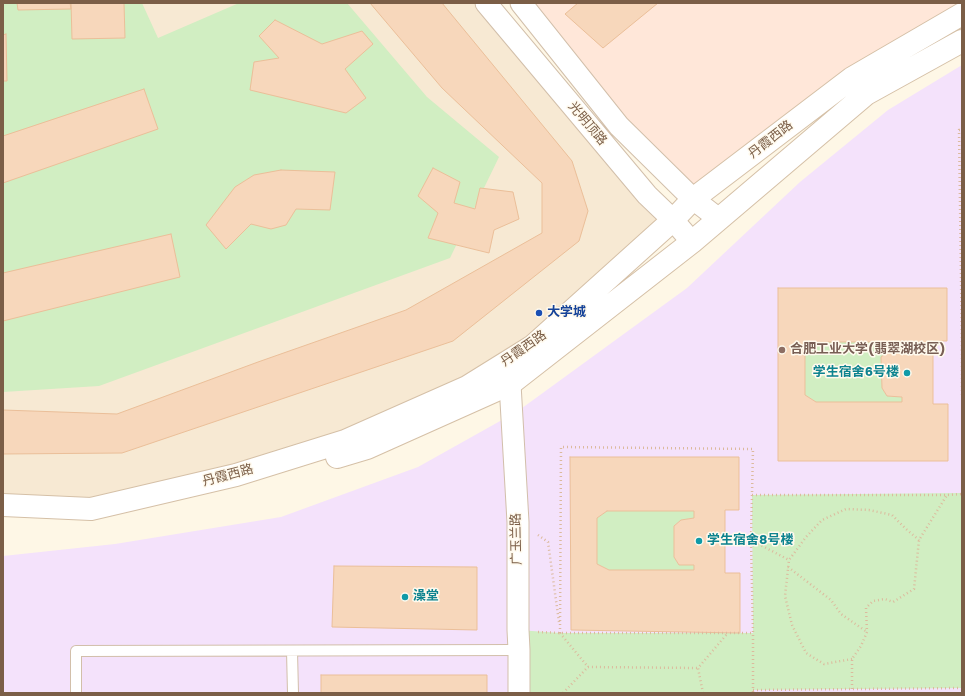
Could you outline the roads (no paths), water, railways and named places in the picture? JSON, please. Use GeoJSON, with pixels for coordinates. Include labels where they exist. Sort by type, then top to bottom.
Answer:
{"type":"FeatureCollection","features":[{"type":"Feature","properties":{"kind":"main road","name":"丹霞西路"},"geometry":{"type":"LineString","coordinates":[[3,504],[91,509],[236,475],[345,441],[467,387],[533,346],[673,220],[693,200],[852,78],[962,14]]}},
{"type":"Feature","properties":{"kind":"main road","name":"丹霞西路"},"geometry":{"type":"LineString","coordinates":[[3,518],[106,521],[249,485],[367,448],[510,384],[692,242],[866,94],[962,41]]}},
{"type":"Feature","properties":{"kind":"street","name":"光明顶路"},"geometry":{"type":"LineString","coordinates":[[486,3],[646,195],[673,220],[692,242]]}},
{"type":"Feature","properties":{"kind":"street","name":"光明顶路"},"geometry":{"type":"LineString","coordinates":[[521,3],[619,126],[693,200],[719,219]]}},
{"type":"Feature","properties":{"kind":"street","name":"广玉兰路"},"geometry":{"type":"LineString","coordinates":[[510,384],[518,522],[519,693]]}},
{"type":"Feature","properties":{"kind":"lane"},"geometry":{"type":"LineString","coordinates":[[76,693],[76,651],[292,651],[518,640]]}},
{"type":"Feature","properties":{"kind":"lane"},"geometry":{"type":"LineString","coordinates":[[292,651],[292,693]]}},
{"type":"Feature","properties":{"kind":"place","name":"大学城"},"geometry":{"type":"Point","coordinates":[539,313]}},
{"type":"Feature","properties":{"kind":"place","name":"合肥工业大学(翡翠湖校区)"},"geometry":{"type":"Point","coordinates":[782,350]}},
{"type":"Feature","properties":{"kind":"place","name":"学生宿舍6号楼"},"geometry":{"type":"Point","coordinates":[907,373]}},
{"type":"Feature","properties":{"kind":"place","name":"学生宿舍8号楼"},"geometry":{"type":"Point","coordinates":[699,541]}},
{"type":"Feature","properties":{"kind":"place","name":"澡堂"},"geometry":{"type":"Point","coordinates":[405,597]}}]}
